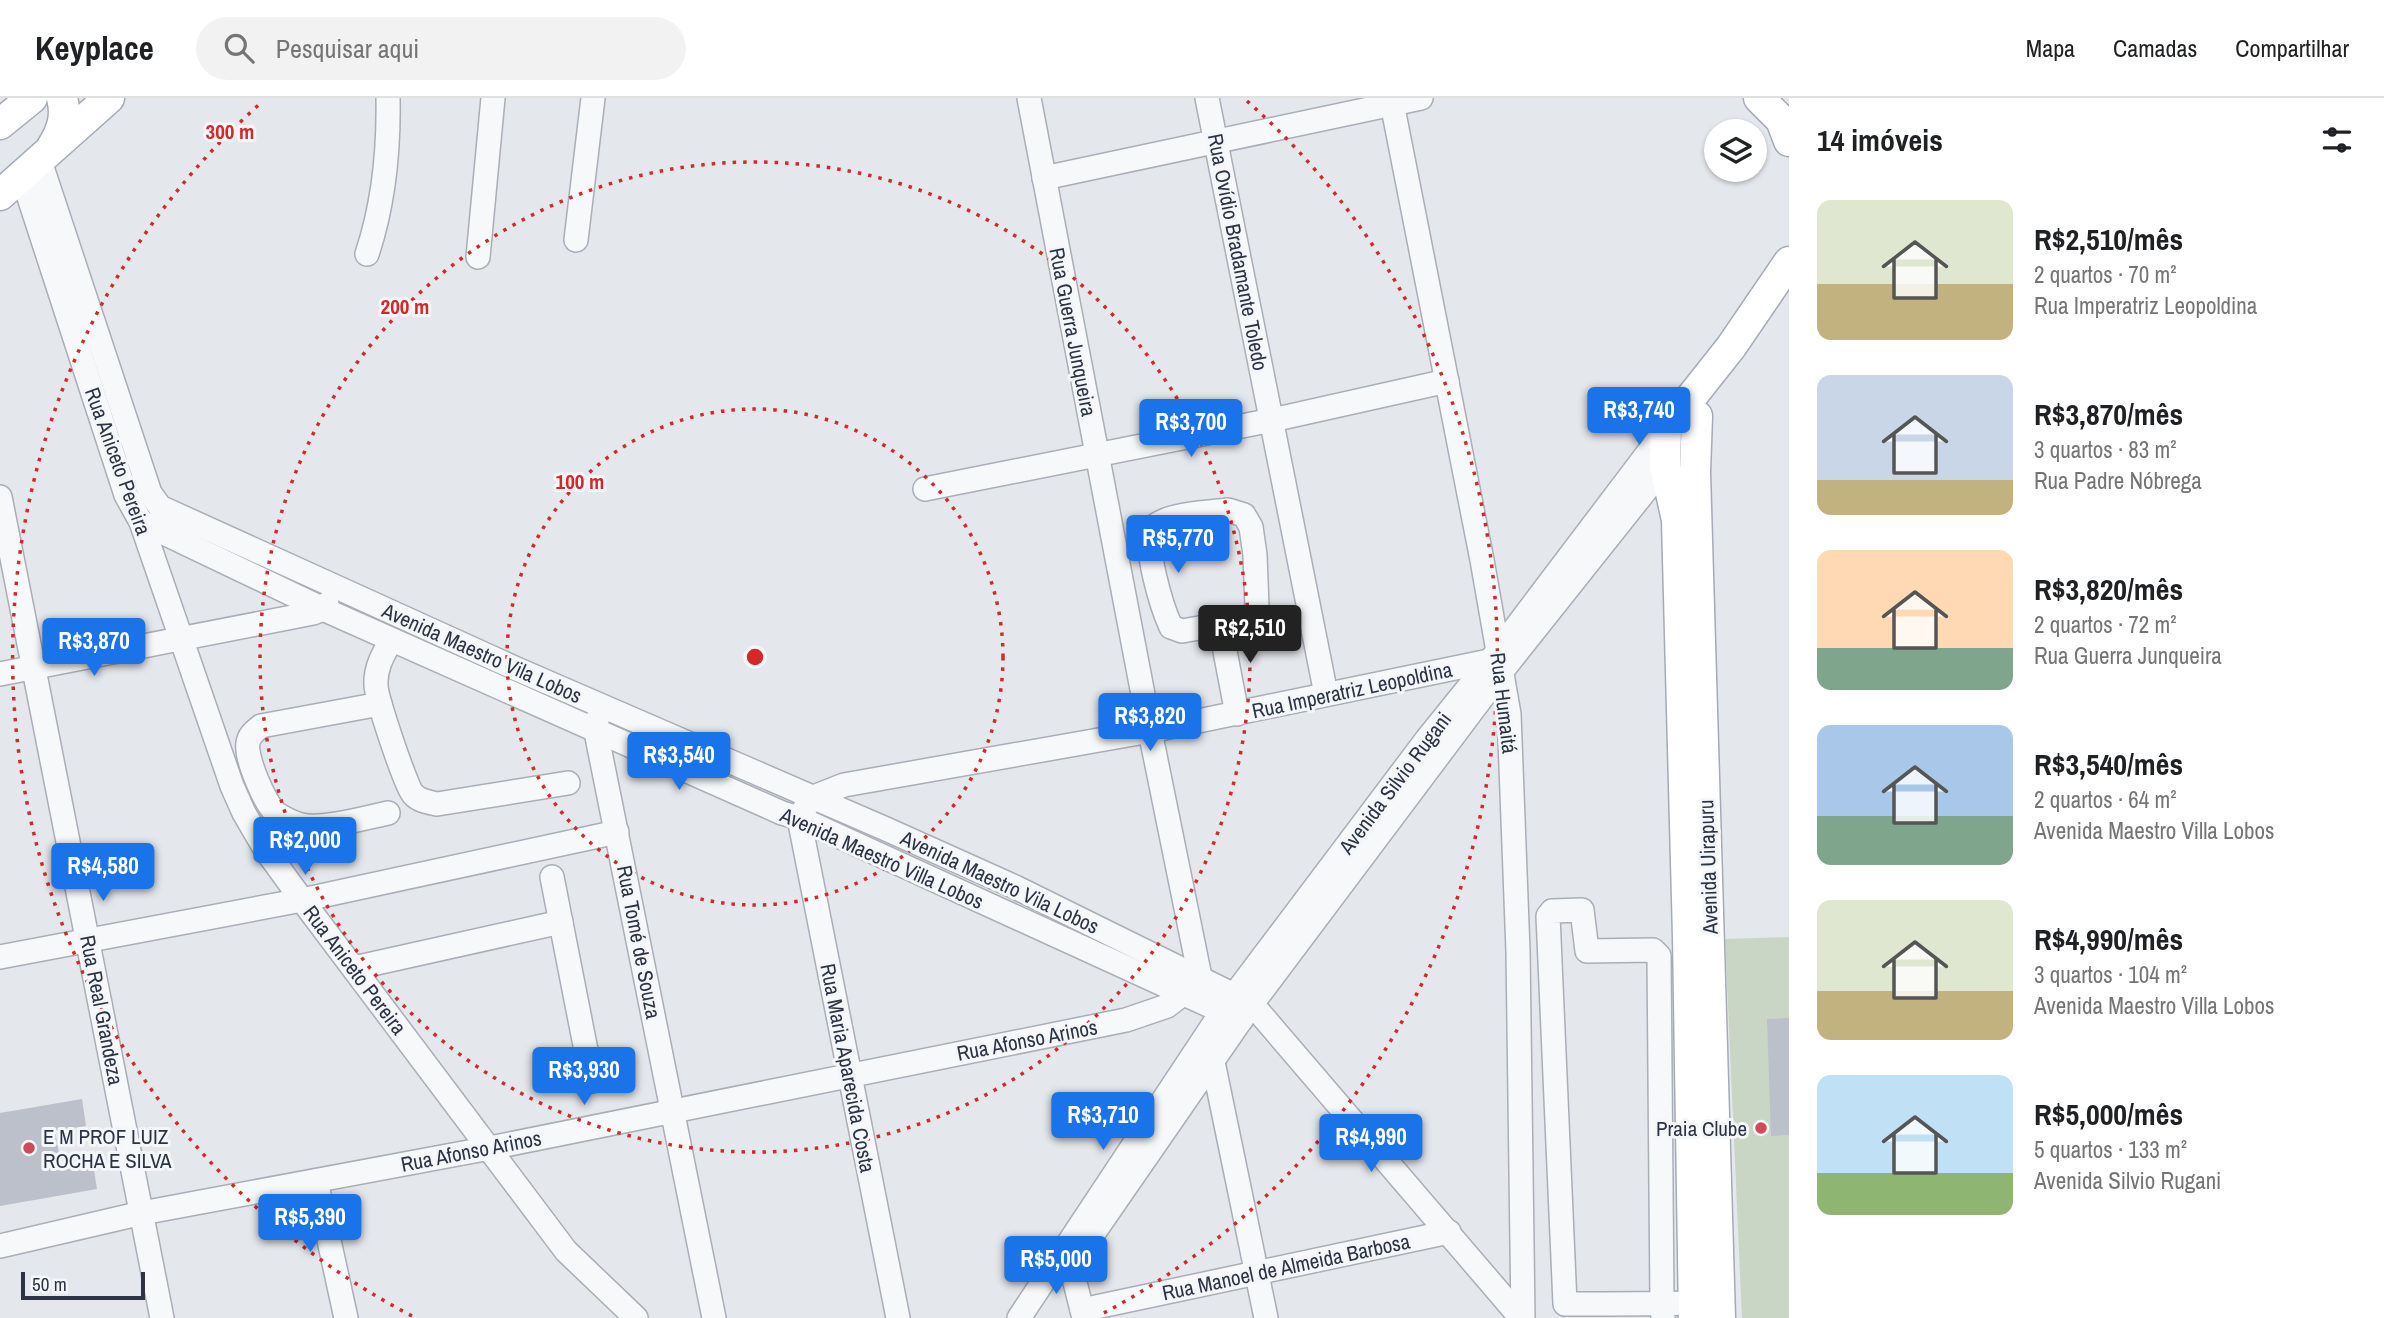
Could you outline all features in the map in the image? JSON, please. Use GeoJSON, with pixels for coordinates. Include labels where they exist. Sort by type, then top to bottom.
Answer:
{"type":"FeatureCollection","features":[{"type":"Feature","properties":{"kind":"main road"},"geometry":{"type":"LineString","coordinates":[[0,124],[32,98]]}},
{"type":"Feature","properties":{"kind":"main road"},"geometry":{"type":"LineString","coordinates":[[28,171],[61,129],[64,114],[62,98]]}},
{"type":"Feature","properties":{"kind":"main road"},"geometry":{"type":"LineString","coordinates":[[28,171],[109,98]]}},
{"type":"Feature","properties":{"kind":"main road"},"geometry":{"type":"LineString","coordinates":[[1759,98],[1781,120],[1789,141]]}},
{"type":"Feature","properties":{"kind":"main road","name":"Avenida Silvio Rugani"},"geometry":{"type":"LineString","coordinates":[[1666,429],[1731,346],[1789,262]]}},
{"type":"Feature","properties":{"kind":"main road","name":"Avenida Silvio Rugani"},"geometry":{"type":"LineString","coordinates":[[1665,466],[1697,416],[1789,291]]}},
{"type":"Feature","properties":{"kind":"main road","name":"Avenida Uirapuru"},"geometry":{"type":"LineString","coordinates":[[1694,1311],[1699,937],[1695,473],[1697,416]]}},
{"type":"Feature","properties":{"kind":"main road","name":"Avenida Uirapuru"},"geometry":{"type":"LineString","coordinates":[[1666,429],[1665,466],[1677,520],[1720,1318]]}},
{"type":"Feature","properties":{"kind":"street"},"geometry":{"type":"LineString","coordinates":[[367,254],[383,194],[388,98]]}},
{"type":"Feature","properties":{"kind":"street"},"geometry":{"type":"LineString","coordinates":[[478,257],[492,98]]}},
{"type":"Feature","properties":{"kind":"street"},"geometry":{"type":"LineString","coordinates":[[576,240],[593,98]]}},
{"type":"Feature","properties":{"kind":"street","name":"Rua Guerra Junqueira"},"geometry":{"type":"LineString","coordinates":[[1029,98],[1150,731],[1192,985]]}},
{"type":"Feature","properties":{"kind":"street","name":"Rua Ovídio Bradamante Toledo"},"geometry":{"type":"LineString","coordinates":[[1207,98],[1326,694]]}},
{"type":"Feature","properties":{"kind":"street"},"geometry":{"type":"LineString","coordinates":[[1044,178],[1391,101],[1422,98]]}},
{"type":"Feature","properties":{"kind":"street","name":"Rua Humaitá"},"geometry":{"type":"LineString","coordinates":[[1391,101],[1447,381],[1496,661],[1508,714],[1513,775],[1518,951],[1522,1318]]}},
{"type":"Feature","properties":{"kind":"street","name":"Rua Aniceto Pereira"},"geometry":{"type":"LineString","coordinates":[[28,171],[115,425],[126,495],[134,514],[141,522],[180,639],[244,813],[265,849],[302,900],[566,1251],[636,1318]]}},
{"type":"Feature","properties":{"kind":"street"},"geometry":{"type":"LineString","coordinates":[[925,489],[1272,420],[1447,381]]}},
{"type":"Feature","properties":{"kind":"street","name":"Avenida Maestro Vila Lobos"},"geometry":{"type":"LineString","coordinates":[[115,425],[160,507],[597,705],[1015,887],[1192,985],[1238,1007]]}},
{"type":"Feature","properties":{"kind":"street","name":"Avenida Silvio Rugani"},"geometry":{"type":"LineString","coordinates":[[1496,661],[1666,429]]}},
{"type":"Feature","properties":{"kind":"street","name":"Avenida Silvio Rugani"},"geometry":{"type":"LineString","coordinates":[[1035,1318],[1069,1256],[1238,1007],[1427,739],[1665,466]]}},
{"type":"Feature","properties":{"kind":"street","name":"Rua Real Grandeza"},"geometry":{"type":"LineString","coordinates":[[0,497],[162,1318]]}},
{"type":"Feature","properties":{"kind":"street"},"geometry":{"type":"LineString","coordinates":[[1228,510],[1244,514],[1251,527],[1255,555],[1257,607],[1245,620],[1220,625],[1182,631],[1171,628],[1163,609],[1150,538],[1153,528],[1163,521],[1228,510]]}},
{"type":"Feature","properties":{"kind":"street","name":"Avenida Maestro Villa Lobos"},"geometry":{"type":"LineString","coordinates":[[141,522],[323,609],[596,732],[1192,985]]}},
{"type":"Feature","properties":{"kind":"street"},"geometry":{"type":"LineString","coordinates":[[0,674],[313,613],[323,609],[340,589]]}},
{"type":"Feature","properties":{"kind":"street"},"geometry":{"type":"LineString","coordinates":[[1220,625],[1237,713]]}},
{"type":"Feature","properties":{"kind":"street"},"geometry":{"type":"LineString","coordinates":[[391,639],[378,666],[376,686],[380,705],[411,792],[424,802],[437,804],[568,783]]}},
{"type":"Feature","properties":{"kind":"street","name":"Rua Imperatriz Leopoldina"},"geometry":{"type":"LineString","coordinates":[[811,798],[844,785],[1150,731],[1496,661]]}},
{"type":"Feature","properties":{"kind":"street"},"geometry":{"type":"LineString","coordinates":[[380,705],[261,726],[252,732],[248,742],[248,754],[262,792],[275,812],[302,825],[337,824],[388,813]]}},
{"type":"Feature","properties":{"kind":"street","name":"Rua Tomé de Souza"},"geometry":{"type":"LineString","coordinates":[[597,705],[596,732],[714,1318]]}},
{"type":"Feature","properties":{"kind":"street"},"geometry":{"type":"LineString","coordinates":[[799,818],[811,798]]}},
{"type":"Feature","properties":{"kind":"street","name":"Rua Maria Aparecida Costa"},"geometry":{"type":"LineString","coordinates":[[799,818],[898,1318]]}},
{"type":"Feature","properties":{"kind":"street"},"geometry":{"type":"LineString","coordinates":[[0,957],[302,900],[617,832]]}},
{"type":"Feature","properties":{"kind":"street"},"geometry":{"type":"LineString","coordinates":[[552,877],[592,1081]]}},
{"type":"Feature","properties":{"kind":"street"},"geometry":{"type":"LineString","coordinates":[[1587,951],[1584,912],[1579,909],[1549,913],[1570,1311],[1694,1311]]}},
{"type":"Feature","properties":{"kind":"street"},"geometry":{"type":"LineString","coordinates":[[354,968],[561,922]]}},
{"type":"Feature","properties":{"kind":"street"},"geometry":{"type":"LineString","coordinates":[[1550,952],[1653,950],[1659,956],[1662,1311]]}},
{"type":"Feature","properties":{"kind":"street","name":"Rua Afonso Arinos"},"geometry":{"type":"LineString","coordinates":[[0,1246],[142,1213],[490,1148],[1126,1020],[1167,1006],[1192,985]]}},
{"type":"Feature","properties":{"kind":"street"},"geometry":{"type":"LineString","coordinates":[[1238,1007],[1449,1232],[1522,1318]]}},
{"type":"Feature","properties":{"kind":"street","name":"Avenida Silvio Rugani"},"geometry":{"type":"LineString","coordinates":[[1019,1318],[1069,1256],[1213,1062],[1238,1007]]}},
{"type":"Feature","properties":{"kind":"street"},"geometry":{"type":"LineString","coordinates":[[1213,1062],[1266,1318]]}},
{"type":"Feature","properties":{"kind":"street"},"geometry":{"type":"LineString","coordinates":[[316,1181],[346,1318]]}},
{"type":"Feature","properties":{"kind":"street","name":"Rua Manoel de Almeida Barbosa"},"geometry":{"type":"LineString","coordinates":[[1083,1314],[1256,1273],[1449,1232]]}},
{"type":"Feature","properties":{"kind":"street"},"geometry":{"type":"LineString","coordinates":[[1069,1256],[1083,1314]]}},
{"type":"Feature","properties":{"kind":"green space","name":"Praia Clube"},"geometry":{"type":"Polygon","coordinates":[[[1789,937],[1789,1318],[1742,1318],[1725,939],[1789,937]]]}},
{"type":"Feature","properties":{"kind":"building"},"geometry":{"type":"Polygon","coordinates":[[[1789,1018],[1789,1135],[1771,1136],[1767,1019],[1789,1018]]]}},
{"type":"Feature","properties":{"kind":"building","name":"E M PROF LUIZ ROCHA E SILVA"},"geometry":{"type":"Polygon","coordinates":[[[82,1099],[86,1126],[55,1131],[62,1170],[93,1164],[97,1189],[0,1206],[0,1113],[82,1099]]]}},
{"type":"Feature","properties":{"kind":"place","name":"Praia Clube"},"geometry":{"type":"Point","coordinates":[1761,1128]}},
{"type":"Feature","properties":{"kind":"place","name":"E M PROF LUIZ ROCHA E SILVA"},"geometry":{"type":"Point","coordinates":[29,1148]}}]}
